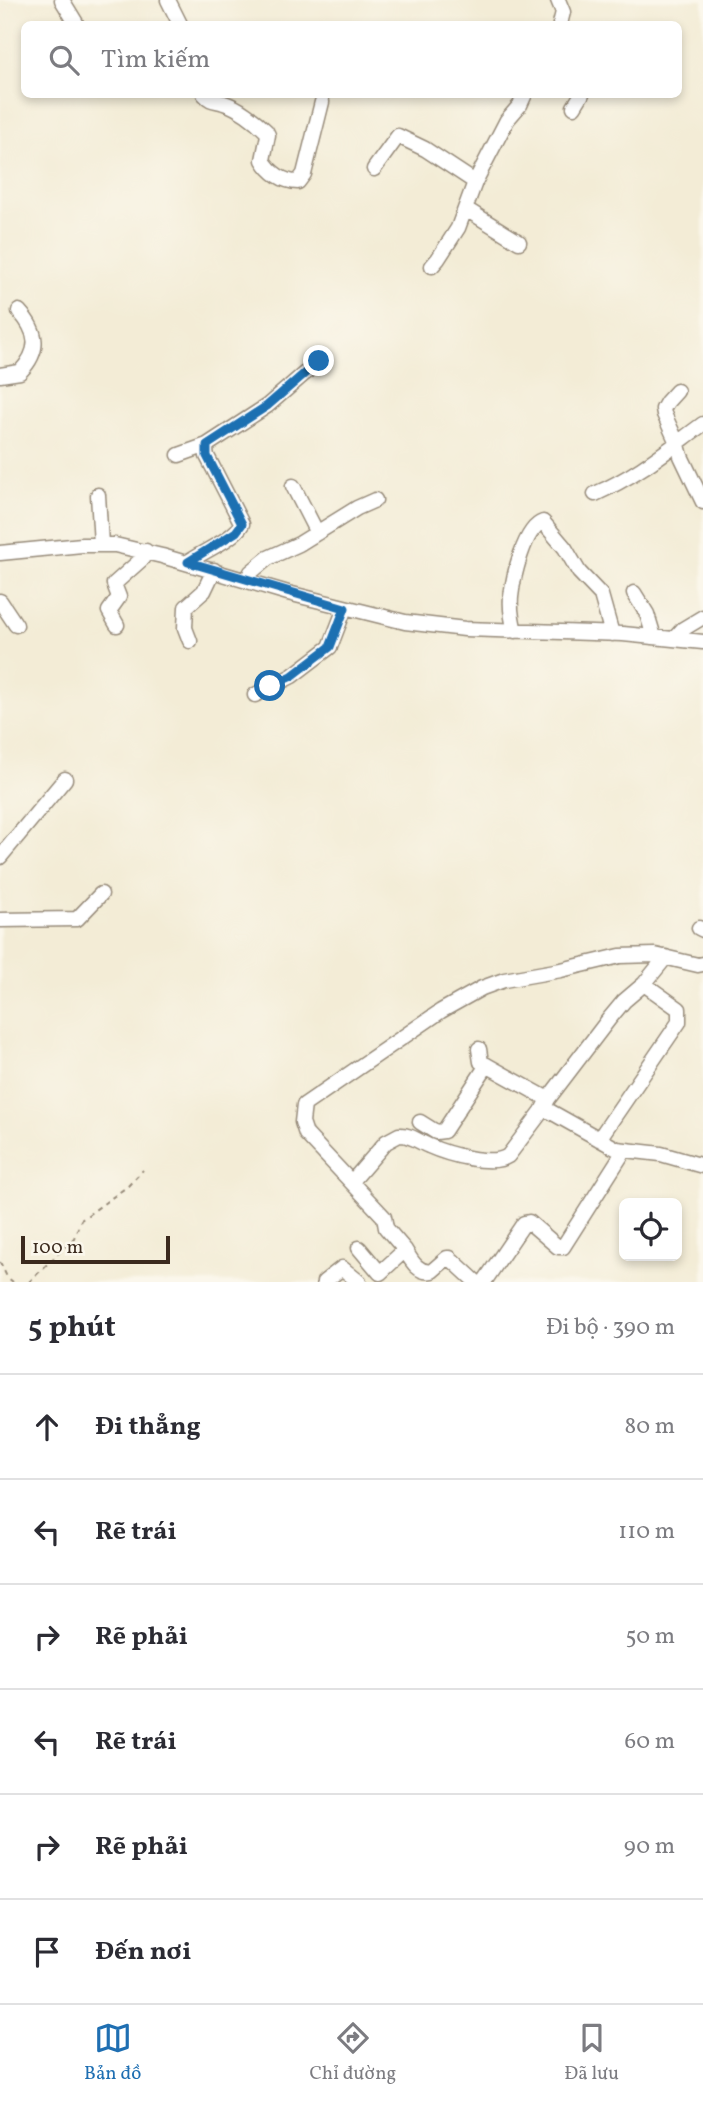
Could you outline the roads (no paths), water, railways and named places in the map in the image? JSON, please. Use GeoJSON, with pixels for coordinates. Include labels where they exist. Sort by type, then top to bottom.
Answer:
{"type":"FeatureCollection","features":[{"type":"Feature","properties":{"kind":"street"},"geometry":{"type":"LineString","coordinates":[[62,0],[75,21]]}},
{"type":"Feature","properties":{"kind":"street"},"geometry":{"type":"LineString","coordinates":[[168,0],[178,21]]}},
{"type":"Feature","properties":{"kind":"street"},"geometry":{"type":"LineString","coordinates":[[558,0],[563,12],[561,21]]}},
{"type":"Feature","properties":{"kind":"street"},"geometry":{"type":"LineString","coordinates":[[207,98],[235,108],[266,131],[268,135],[263,160],[273,173],[293,183],[298,182],[304,174],[322,102]]}},
{"type":"Feature","properties":{"kind":"street"},"geometry":{"type":"LineString","coordinates":[[432,265],[446,247],[507,120],[523,98]]}},
{"type":"Feature","properties":{"kind":"street"},"geometry":{"type":"LineString","coordinates":[[374,170],[398,136],[425,149],[475,182]]}},
{"type":"Feature","properties":{"kind":"street"},"geometry":{"type":"LineString","coordinates":[[466,209],[519,242]]}},
{"type":"Feature","properties":{"kind":"street"},"geometry":{"type":"LineString","coordinates":[[0,375],[20,372],[32,354],[36,340],[34,333],[19,311]]}},
{"type":"Feature","properties":{"kind":"street"},"geometry":{"type":"LineString","coordinates":[[179,456],[207,445],[267,406],[319,361]]}},
{"type":"Feature","properties":{"kind":"street"},"geometry":{"type":"LineString","coordinates":[[677,391],[663,408],[681,456],[703,502]]}},
{"type":"Feature","properties":{"kind":"street"},"geometry":{"type":"LineString","coordinates":[[595,494],[629,478],[678,445],[703,424]]}},
{"type":"Feature","properties":{"kind":"street"},"geometry":{"type":"LineString","coordinates":[[188,562],[236,532],[242,524],[207,456],[207,445]]}},
{"type":"Feature","properties":{"kind":"street"},"geometry":{"type":"LineString","coordinates":[[293,486],[317,533]]}},
{"type":"Feature","properties":{"kind":"street"},"geometry":{"type":"LineString","coordinates":[[98,495],[101,544]]}},
{"type":"Feature","properties":{"kind":"street"},"geometry":{"type":"LineString","coordinates":[[247,580],[251,572],[268,558],[375,500]]}},
{"type":"Feature","properties":{"kind":"street"},"geometry":{"type":"LineString","coordinates":[[515,631],[511,597],[519,560],[535,526],[543,522],[565,548],[579,572],[601,595],[612,634]]}},
{"type":"Feature","properties":{"kind":"street"},"geometry":{"type":"LineString","coordinates":[[0,553],[101,544],[146,551],[345,608],[405,622],[437,627],[612,634],[703,642]]}},
{"type":"Feature","properties":{"kind":"street"},"geometry":{"type":"LineString","coordinates":[[117,625],[109,611],[119,597],[114,584],[142,559],[146,551]]}},
{"type":"Feature","properties":{"kind":"street"},"geometry":{"type":"LineString","coordinates":[[190,640],[185,628],[187,607],[204,591],[214,570]]}},
{"type":"Feature","properties":{"kind":"street"},"geometry":{"type":"LineString","coordinates":[[634,593],[648,614],[654,637]]}},
{"type":"Feature","properties":{"kind":"street"},"geometry":{"type":"LineString","coordinates":[[0,601],[16,625]]}},
{"type":"Feature","properties":{"kind":"street"},"geometry":{"type":"LineString","coordinates":[[255,695],[292,676],[330,647],[345,608]]}},
{"type":"Feature","properties":{"kind":"street"},"geometry":{"type":"LineString","coordinates":[[674,639],[683,629],[703,617]]}},
{"type":"Feature","properties":{"kind":"street"},"geometry":{"type":"LineString","coordinates":[[0,857],[65,779]]}},
{"type":"Feature","properties":{"kind":"street"},"geometry":{"type":"LineString","coordinates":[[0,920],[77,919],[101,894]]}},
{"type":"Feature","properties":{"kind":"street"},"geometry":{"type":"LineString","coordinates":[[476,1282],[450,1258],[430,1277],[415,1265],[386,1228],[384,1217],[306,1134],[302,1122],[304,1105],[441,1011],[482,988],[504,980],[638,954],[703,964]]}},
{"type":"Feature","properties":{"kind":"street"},"geometry":{"type":"LineString","coordinates":[[355,1178],[386,1142],[399,1135],[450,1153],[490,1161],[502,1160],[508,1156],[609,1018],[644,984],[666,957]]}},
{"type":"Feature","properties":{"kind":"street"},"geometry":{"type":"LineString","coordinates":[[599,1139],[679,1022],[679,1009],[644,984]]}},
{"type":"Feature","properties":{"kind":"street"},"geometry":{"type":"LineString","coordinates":[[479,1049],[480,1062],[599,1139],[624,1151],[661,1154],[703,1166]]}},
{"type":"Feature","properties":{"kind":"street"},"geometry":{"type":"LineString","coordinates":[[420,1122],[436,1132],[444,1131],[487,1065]]}},
{"type":"Feature","properties":{"kind":"street"},"geometry":{"type":"LineString","coordinates":[[484,1282],[526,1222],[560,1248],[563,1247],[624,1151]]}},
{"type":"Feature","properties":{"kind":"street"},"geometry":{"type":"LineString","coordinates":[[359,1248],[375,1278],[405,1250]]}},
{"type":"Feature","properties":{"kind":"street"},"geometry":{"type":"LineString","coordinates":[[324,1282],[342,1268],[359,1282]]}}]}
